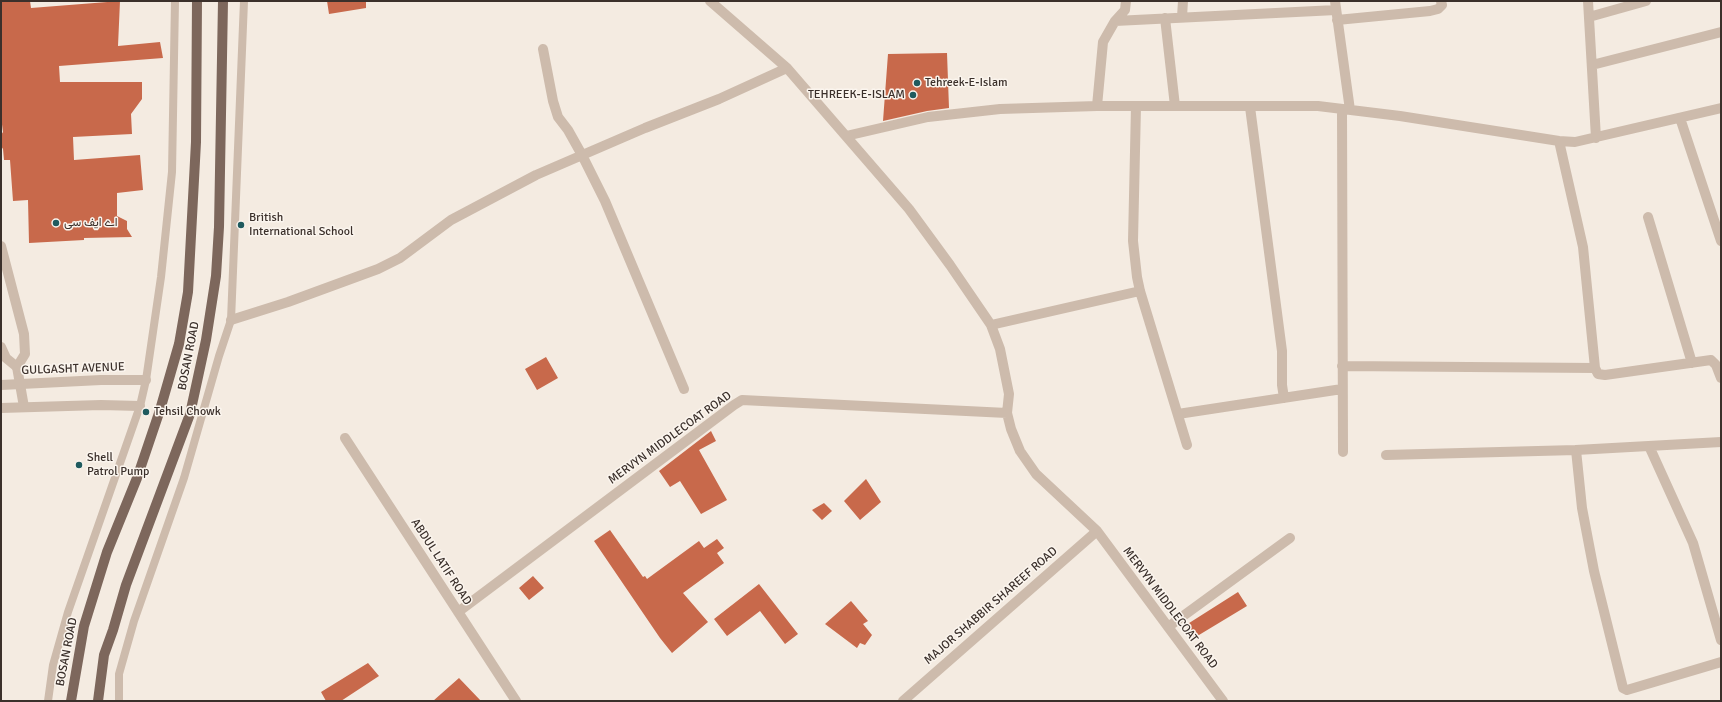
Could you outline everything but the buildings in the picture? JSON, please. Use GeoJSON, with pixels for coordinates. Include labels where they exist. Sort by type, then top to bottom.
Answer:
{"type":"FeatureCollection","features":[{"type":"Feature","properties":{"kind":"main road","name":"BOSAN ROAD"},"geometry":{"type":"LineString","coordinates":[[71,701],[84,626],[107,552],[137,478],[160,410],[179,344],[187,300],[196,142],[197,1]]}},
{"type":"Feature","properties":{"kind":"main road","name":"BOSAN ROAD"},"geometry":{"type":"LineString","coordinates":[[98,701],[104,655],[114,630],[126,586],[190,414],[206,340],[216,276],[219,226],[223,1]]}},
{"type":"Feature","properties":{"kind":"street"},"geometry":{"type":"LineString","coordinates":[[710,1],[786,68],[909,209],[950,265],[991,325],[1000,349],[1009,394],[1007,413]]}},
{"type":"Feature","properties":{"kind":"street"},"geometry":{"type":"LineString","coordinates":[[1097,106],[1103,42],[1115,21],[1125,10],[1126,1]]}},
{"type":"Feature","properties":{"kind":"street"},"geometry":{"type":"LineString","coordinates":[[1182,17],[1183,1]]}},
{"type":"Feature","properties":{"kind":"street"},"geometry":{"type":"LineString","coordinates":[[1115,21],[1336,10],[1430,11],[1438,9],[1442,5],[1441,1]]}},
{"type":"Feature","properties":{"kind":"street"},"geometry":{"type":"LineString","coordinates":[[1588,1],[1596,138]]}},
{"type":"Feature","properties":{"kind":"street"},"geometry":{"type":"LineString","coordinates":[[1589,17],[1642,2]]}},
{"type":"Feature","properties":{"kind":"street"},"geometry":{"type":"LineString","coordinates":[[1336,10],[1346,110],[1342,366],[1343,452]]}},
{"type":"Feature","properties":{"kind":"street"},"geometry":{"type":"LineString","coordinates":[[1165,18],[1175,106]]}},
{"type":"Feature","properties":{"kind":"street"},"geometry":{"type":"LineString","coordinates":[[1592,65],[1721,32]]}},
{"type":"Feature","properties":{"kind":"street"},"geometry":{"type":"LineString","coordinates":[[543,49],[553,100],[558,117],[568,130],[582,155],[605,201],[684,389]]}},
{"type":"Feature","properties":{"kind":"street"},"geometry":{"type":"LineString","coordinates":[[231,320],[288,302],[378,269],[400,258],[450,220],[536,176],[582,155],[719,99],[786,68]]}},
{"type":"Feature","properties":{"kind":"street"},"geometry":{"type":"LineString","coordinates":[[846,136],[928,117],[992,110],[1097,106],[1318,106],[1400,116],[1559,141],[1575,142],[1721,108]]}},
{"type":"Feature","properties":{"kind":"street"},"geometry":{"type":"LineString","coordinates":[[1136,106],[1133,241],[1140,291],[1187,445]]}},
{"type":"Feature","properties":{"kind":"street"},"geometry":{"type":"LineString","coordinates":[[1250,107],[1282,351],[1282,385],[1284,398]]}},
{"type":"Feature","properties":{"kind":"street"},"geometry":{"type":"LineString","coordinates":[[1680,118],[1721,241]]}},
{"type":"Feature","properties":{"kind":"street"},"geometry":{"type":"LineString","coordinates":[[1559,141],[1583,247],[1595,368],[1598,374],[1605,375],[1711,360],[1716,365],[1721,378]]}},
{"type":"Feature","properties":{"kind":"street"},"geometry":{"type":"LineString","coordinates":[[1648,217],[1692,363]]}},
{"type":"Feature","properties":{"kind":"street","name":"GULGASHT AVENUE"},"geometry":{"type":"LineString","coordinates":[[1,246],[24,334],[24,354],[17,367],[6,358],[1,347]]}},
{"type":"Feature","properties":{"kind":"street"},"geometry":{"type":"LineString","coordinates":[[991,325],[1140,291]]}},
{"type":"Feature","properties":{"kind":"street"},"geometry":{"type":"LineString","coordinates":[[1342,366],[1595,368]]}},
{"type":"Feature","properties":{"kind":"street"},"geometry":{"type":"LineString","coordinates":[[17,367],[24,407]]}},
{"type":"Feature","properties":{"kind":"street","name":"GULGASHT AVENUE"},"geometry":{"type":"LineString","coordinates":[[1,385],[146,380]]}},
{"type":"Feature","properties":{"kind":"street"},"geometry":{"type":"LineString","coordinates":[[1178,414],[1342,389]]}},
{"type":"Feature","properties":{"kind":"street","name":"MERVYN MIDDLECOAT ROAD"},"geometry":{"type":"LineString","coordinates":[[458,612],[742,400],[1007,413],[1020,451],[1036,474],[1097,531],[1223,701]]}},
{"type":"Feature","properties":{"kind":"street"},"geometry":{"type":"LineString","coordinates":[[1,408],[101,405],[140,406]]}},
{"type":"Feature","properties":{"kind":"street","name":"ABDUL LATIF ROAD"},"geometry":{"type":"LineString","coordinates":[[345,438],[516,701]]}},
{"type":"Feature","properties":{"kind":"street"},"geometry":{"type":"LineString","coordinates":[[1386,455],[1576,450],[1721,442]]}},
{"type":"Feature","properties":{"kind":"street"},"geometry":{"type":"LineString","coordinates":[[1649,446],[1693,543],[1721,640]]}},
{"type":"Feature","properties":{"kind":"street"},"geometry":{"type":"LineString","coordinates":[[1576,450],[1582,508],[1594,571],[1623,688],[1627,690],[1721,662]]}},
{"type":"Feature","properties":{"kind":"street","name":"MAJOR SHABBIR SHAREEF ROAD"},"geometry":{"type":"LineString","coordinates":[[903,701],[1097,531]]}},
{"type":"Feature","properties":{"kind":"street"},"geometry":{"type":"LineString","coordinates":[[1168,627],[1290,538]]}},
{"type":"Feature","properties":{"kind":"lane"},"geometry":{"type":"LineString","coordinates":[[48,701],[53,665],[68,612],[140,406],[146,380],[161,277],[172,172],[175,1]]}},
{"type":"Feature","properties":{"kind":"lane"},"geometry":{"type":"LineString","coordinates":[[119,701],[119,674],[134,621],[184,478],[219,356],[231,320],[244,1]]}},
{"type":"Feature","properties":{"kind":"place","name":"Tehreek-E-Islam"},"geometry":{"type":"Point","coordinates":[917,83]}},
{"type":"Feature","properties":{"kind":"place","name":"TEHREEK-E-ISLAM"},"geometry":{"type":"Point","coordinates":[913,95]}},
{"type":"Feature","properties":{"kind":"place","name":"اے ایف سی"},"geometry":{"type":"Point","coordinates":[56,223]}},
{"type":"Feature","properties":{"kind":"place","name":"British International School"},"geometry":{"type":"Point","coordinates":[241,225]}},
{"type":"Feature","properties":{"kind":"place","name":"Tehsil Chowk"},"geometry":{"type":"Point","coordinates":[146,412]}},
{"type":"Feature","properties":{"kind":"place","name":"Shell Patrol Pump"},"geometry":{"type":"Point","coordinates":[79,465]}}]}
